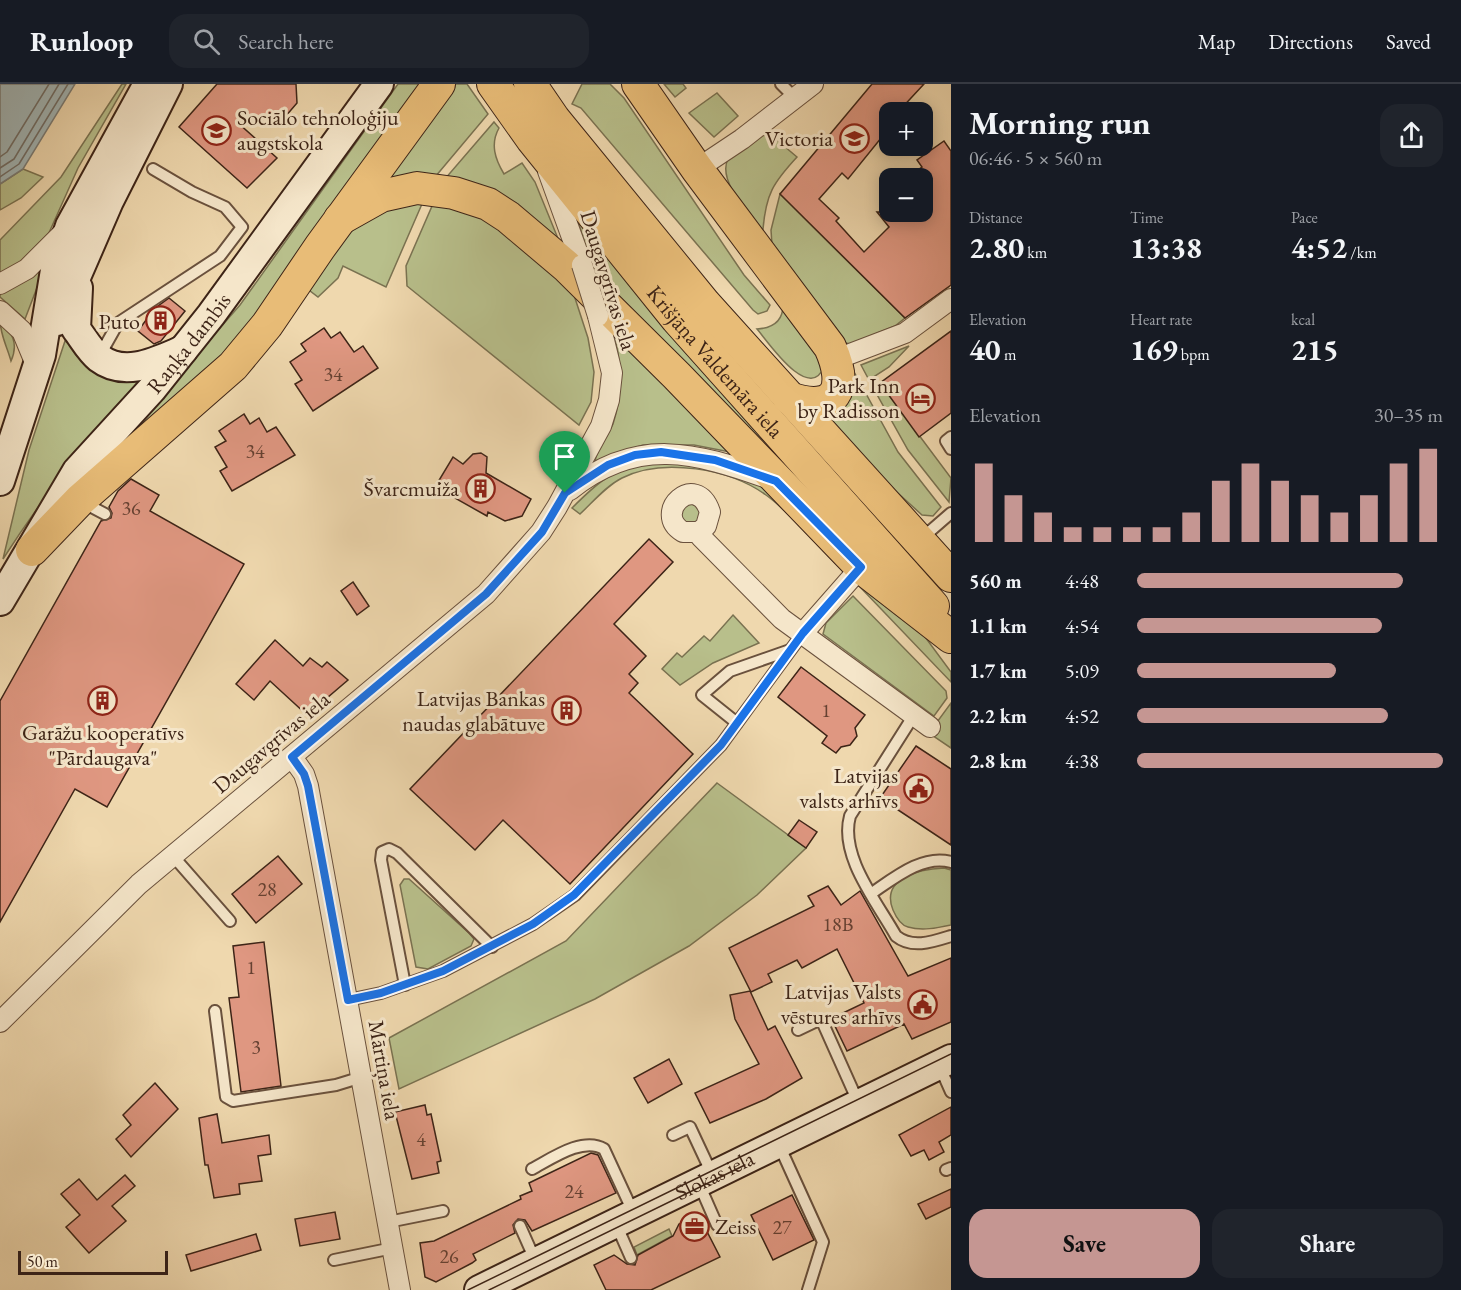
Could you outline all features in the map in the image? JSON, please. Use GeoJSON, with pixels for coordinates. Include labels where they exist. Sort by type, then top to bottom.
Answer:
{"type":"FeatureCollection","features":[{"type":"Feature","properties":{"kind":"main road"},"geometry":{"type":"LineString","coordinates":[[39,362],[55,270],[70,225],[148,84]]}},
{"type":"Feature","properties":{"kind":"main road"},"geometry":{"type":"LineString","coordinates":[[0,481],[39,362],[112,192],[168,84]]}},
{"type":"Feature","properties":{"kind":"main road","name":"Raņķa dambis"},"geometry":{"type":"LineString","coordinates":[[0,601],[77,471],[184,350],[379,84]]}},
{"type":"Feature","properties":{"kind":"main road"},"geometry":{"type":"LineString","coordinates":[[32,550],[92,507],[154,432],[233,366],[267,325],[340,219],[439,84]]}},
{"type":"Feature","properties":{"kind":"main road","name":"Krišjāņa Valdemāra iela"},"geometry":{"type":"LineString","coordinates":[[493,84],[705,304],[951,576]]}},
{"type":"Feature","properties":{"kind":"main road","name":"Krišjāņa Valdemāra iela"},"geometry":{"type":"LineString","coordinates":[[530,84],[541,135],[677,319],[901,568],[951,628]]}},
{"type":"Feature","properties":{"kind":"main road"},"geometry":{"type":"LineString","coordinates":[[638,84],[697,169],[834,356],[839,380],[836,395],[828,403],[805,404],[789,398]]}},
{"type":"Feature","properties":{"kind":"main road"},"geometry":{"type":"LineString","coordinates":[[340,219],[381,196],[417,188],[454,193],[488,204],[508,217],[566,266],[685,384],[861,567],[951,637]]}},
{"type":"Feature","properties":{"kind":"main road"},"geometry":{"type":"LineString","coordinates":[[80,268],[76,329],[99,358],[112,365],[131,368],[184,350]]}},
{"type":"Feature","properties":{"kind":"main road","name":"Slokas iela"},"geometry":{"type":"LineString","coordinates":[[479,1290],[945,1062]]}},
{"type":"Feature","properties":{"kind":"street"},"geometry":{"type":"LineString","coordinates":[[697,169],[760,126],[788,91],[813,84]]}},
{"type":"Feature","properties":{"kind":"street","name":"Daugavgrīvas iela"},"geometry":{"type":"LineString","coordinates":[[0,1022],[139,884],[486,594],[542,532],[601,426],[609,400],[612,373],[598,316],[541,135]]}},
{"type":"Feature","properties":{"kind":"street"},"geometry":{"type":"LineString","coordinates":[[0,284],[27,269],[70,225]]}},
{"type":"Feature","properties":{"kind":"street"},"geometry":{"type":"LineString","coordinates":[[834,356],[842,357],[905,333],[951,299]]}},
{"type":"Feature","properties":{"kind":"street"},"geometry":{"type":"LineString","coordinates":[[0,311],[22,331],[39,362]]}},
{"type":"Feature","properties":{"kind":"street","name":"Daugavgrīvas iela"},"geometry":{"type":"LineString","coordinates":[[565,493],[608,465],[635,455],[661,452],[715,460],[776,481]]}},
{"type":"Feature","properties":{"kind":"street"},"geometry":{"type":"LineString","coordinates":[[699,532],[701,537],[782,619],[922,721]]}},
{"type":"Feature","properties":{"kind":"street"},"geometry":{"type":"LineString","coordinates":[[803,633],[861,567]]}},
{"type":"Feature","properties":{"kind":"street","name":"Mārtiņa iela"},"geometry":{"type":"LineString","coordinates":[[292,757],[304,774],[308,786],[400,1290]]}},
{"type":"Feature","properties":{"kind":"lane"},"geometry":{"type":"LineString","coordinates":[[99,358],[118,323],[220,256],[242,226],[225,207],[192,192],[153,169]]}},
{"type":"Feature","properties":{"kind":"lane"},"geometry":{"type":"LineString","coordinates":[[951,437],[946,441],[951,449]]}},
{"type":"Feature","properties":{"kind":"lane"},"geometry":{"type":"LineString","coordinates":[[919,542],[951,513]]}},
{"type":"Feature","properties":{"kind":"lane"},"geometry":{"type":"LineString","coordinates":[[348,1000],[405,985],[492,947],[533,924],[574,895],[721,745],[803,633]]}},
{"type":"Feature","properties":{"kind":"lane"},"geometry":{"type":"LineString","coordinates":[[737,723],[702,695],[730,671],[790,650]]}},
{"type":"Feature","properties":{"kind":"lane"},"geometry":{"type":"LineString","coordinates":[[922,721],[850,816],[846,831],[859,871],[896,936],[905,943],[928,942],[951,936]]}},
{"type":"Feature","properties":{"kind":"lane"},"geometry":{"type":"LineString","coordinates":[[405,985],[381,860],[382,852],[389,849],[397,853],[492,947]]}},
{"type":"Feature","properties":{"kind":"lane"},"geometry":{"type":"LineString","coordinates":[[173,856],[230,921]]}},
{"type":"Feature","properties":{"kind":"lane"},"geometry":{"type":"LineString","coordinates":[[872,892],[919,865],[939,859],[951,862]]}},
{"type":"Feature","properties":{"kind":"lane"},"geometry":{"type":"LineString","coordinates":[[215,1011],[226,1097],[233,1101],[336,1084],[362,1077]]}},
{"type":"Feature","properties":{"kind":"lane"},"geometry":{"type":"LineString","coordinates":[[798,1030],[821,1019],[859,1104]]}},
{"type":"Feature","properties":{"kind":"lane"},"geometry":{"type":"LineString","coordinates":[[945,1062],[951,1092]]}},
{"type":"Feature","properties":{"kind":"lane"},"geometry":{"type":"LineString","coordinates":[[673,1136],[690,1127],[717,1225]]}},
{"type":"Feature","properties":{"kind":"lane"},"geometry":{"type":"LineString","coordinates":[[532,1168],[581,1146],[596,1144],[604,1149],[625,1219],[631,1258]]}},
{"type":"Feature","properties":{"kind":"lane"},"geometry":{"type":"LineString","coordinates":[[778,1144],[823,1242],[808,1290]]}},
{"type":"Feature","properties":{"kind":"lane"},"geometry":{"type":"LineString","coordinates":[[388,1222],[443,1211]]}},
{"type":"Feature","properties":{"kind":"lane"},"geometry":{"type":"LineString","coordinates":[[520,1226],[536,1262]]}},
{"type":"Feature","properties":{"kind":"lane"},"geometry":{"type":"LineString","coordinates":[[334,1260],[393,1248]]}},
{"type":"Feature","properties":{"kind":"green space"},"geometry":{"type":"Polygon","coordinates":[[[122,84],[126,84],[78,168],[48,235],[40,247],[16,266],[0,273],[0,240],[61,177],[122,84]]]}},
{"type":"Feature","properties":{"kind":"green space"},"geometry":{"type":"Polygon","coordinates":[[[398,84],[425,84],[231,348],[107,457],[240,305],[398,84]]]}},
{"type":"Feature","properties":{"kind":"green space"},"geometry":{"type":"Polygon","coordinates":[[[450,84],[467,84],[488,114],[435,177],[374,190],[450,84]]]}},
{"type":"Feature","properties":{"kind":"green space"},"geometry":{"type":"Polygon","coordinates":[[[582,84],[610,84],[624,98],[744,275],[770,305],[767,311],[758,314],[753,310],[581,108],[572,104],[582,84]]]}},
{"type":"Feature","properties":{"kind":"green space"},"geometry":{"type":"Polygon","coordinates":[[[664,84],[683,84],[686,88],[675,97],[664,84]]]}},
{"type":"Feature","properties":{"kind":"green space"},"geometry":{"type":"Polygon","coordinates":[[[717,93],[738,116],[714,137],[689,113],[717,93]]]}},
{"type":"Feature","properties":{"kind":"green space"},"geometry":{"type":"Polygon","coordinates":[[[494,122],[499,128],[494,146],[496,157],[504,174],[522,163],[535,182],[559,241],[516,203],[493,193],[444,180],[494,122]]]}},
{"type":"Feature","properties":{"kind":"green space"},"geometry":{"type":"Polygon","coordinates":[[[765,130],[797,157],[776,182],[766,207],[763,229],[760,229],[730,186],[726,167],[731,156],[765,130]]]}},
{"type":"Feature","properties":{"kind":"green space"},"geometry":{"type":"Polygon","coordinates":[[[23,169],[43,177],[21,198],[0,210],[0,184],[23,169]]]}},
{"type":"Feature","properties":{"kind":"green space"},"geometry":{"type":"Polygon","coordinates":[[[780,194],[905,318],[895,326],[850,344],[846,343],[772,245],[771,230],[780,194]]]}},
{"type":"Feature","properties":{"kind":"green space"},"geometry":{"type":"Polygon","coordinates":[[[425,197],[386,287],[343,266],[338,278],[318,297],[305,287],[342,236],[371,213],[425,197]]]}},
{"type":"Feature","properties":{"kind":"green space"},"geometry":{"type":"Polygon","coordinates":[[[436,197],[488,210],[573,292],[588,338],[594,372],[591,402],[579,425],[407,286],[406,266],[436,197]]]}},
{"type":"Feature","properties":{"kind":"green space"},"geometry":{"type":"Polygon","coordinates":[[[578,221],[582,225],[838,523],[596,279],[578,221]]]}},
{"type":"Feature","properties":{"kind":"green space"},"geometry":{"type":"Polygon","coordinates":[[[39,271],[43,272],[25,319],[0,297],[0,291],[39,271]]]}},
{"type":"Feature","properties":{"kind":"green space"},"geometry":{"type":"Polygon","coordinates":[[[783,305],[817,348],[824,367],[817,376],[809,378],[799,374],[779,356],[757,329],[776,323],[783,311],[783,305]]]}},
{"type":"Feature","properties":{"kind":"green space"},"geometry":{"type":"Polygon","coordinates":[[[0,319],[13,338],[14,349],[11,361],[2,335],[0,319]]]}},
{"type":"Feature","properties":{"kind":"green space"},"geometry":{"type":"Polygon","coordinates":[[[613,332],[730,452],[694,445],[643,445],[595,461],[613,424],[620,389],[620,366],[613,332]]]}},
{"type":"Feature","properties":{"kind":"green space"},"geometry":{"type":"Polygon","coordinates":[[[65,341],[83,363],[104,376],[138,382],[102,424],[34,512],[3,559],[29,450],[65,341]]]}},
{"type":"Feature","properties":{"kind":"green space"},"geometry":{"type":"Polygon","coordinates":[[[909,346],[889,367],[869,380],[861,365],[909,346]]]}},
{"type":"Feature","properties":{"kind":"green space"},"geometry":{"type":"Polygon","coordinates":[[[853,370],[898,452],[941,507],[933,516],[922,515],[813,411],[853,370]]]}},
{"type":"Feature","properties":{"kind":"green space"},"geometry":{"type":"Polygon","coordinates":[[[880,383],[951,478],[949,502],[908,450],[875,391],[880,383]]]}},
{"type":"Feature","properties":{"kind":"green space"},"geometry":{"type":"Polygon","coordinates":[[[647,463],[707,465],[760,481],[840,557],[841,569],[795,521],[766,495],[734,478],[715,473],[676,467],[638,472],[611,485],[580,514],[572,508],[605,479],[623,470],[647,463]]]}},
{"type":"Feature","properties":{"kind":"green space"},"geometry":{"type":"Polygon","coordinates":[[[683,501],[703,508],[698,525],[682,525],[678,506],[683,501]]]}},
{"type":"Feature","properties":{"kind":"green space"},"geometry":{"type":"Polygon","coordinates":[[[861,588],[878,590],[914,622],[951,672],[951,682],[861,588]]]}},
{"type":"Feature","properties":{"kind":"green space"},"geometry":{"type":"Polygon","coordinates":[[[853,596],[946,691],[947,698],[934,716],[823,634],[826,623],[853,596]]]}},
{"type":"Feature","properties":{"kind":"green space"},"geometry":{"type":"Polygon","coordinates":[[[733,615],[759,643],[713,663],[680,685],[662,669],[677,653],[682,657],[704,636],[710,641],[733,615]]]}},
{"type":"Feature","properties":{"kind":"green space"},"geometry":{"type":"Polygon","coordinates":[[[951,703],[951,748],[929,733],[951,703]]]}},
{"type":"Feature","properties":{"kind":"green space"},"geometry":{"type":"Polygon","coordinates":[[[717,783],[806,848],[757,895],[689,946],[595,999],[399,1089],[389,1038],[566,941],[717,783]]]}},
{"type":"Feature","properties":{"kind":"green space"},"geometry":{"type":"Polygon","coordinates":[[[944,868],[951,870],[951,925],[924,929],[903,924],[894,913],[890,899],[897,883],[914,873],[944,868]]]}},
{"type":"Feature","properties":{"kind":"green space"},"geometry":{"type":"Polygon","coordinates":[[[404,879],[409,879],[469,933],[474,939],[471,946],[428,969],[416,967],[400,885],[404,879]]]}},
{"type":"Feature","properties":{"kind":"green space"},"geometry":{"type":"Polygon","coordinates":[[[669,1229],[672,1236],[637,1255],[634,1247],[669,1229]]]}},
{"type":"Feature","properties":{"kind":"water"},"geometry":{"type":"Polygon","coordinates":[[[0,84],[75,84],[23,169],[0,184],[0,84]]]}},
{"type":"Feature","properties":{"kind":"building"},"geometry":{"type":"Polygon","coordinates":[[[217,84],[296,84],[297,103],[279,124],[237,122],[277,158],[247,188],[179,127],[217,84]]]}},
{"type":"Feature","properties":{"kind":"building"},"geometry":{"type":"Polygon","coordinates":[[[872,84],[924,84],[907,102],[879,102],[879,141],[848,179],[842,173],[819,199],[839,218],[836,221],[864,252],[889,227],[885,222],[933,222],[933,168],[921,168],[917,160],[923,156],[933,156],[933,149],[944,141],[951,151],[951,285],[905,318],[780,194],[872,84]]]}},
{"type":"Feature","properties":{"kind":"building","name":"Puto"},"geometry":{"type":"Polygon","coordinates":[[[169,298],[185,311],[161,341],[154,344],[138,331],[154,309],[169,298]]]}},
{"type":"Feature","properties":{"kind":"building"},"geometry":{"type":"Polygon","coordinates":[[[324,328],[331,338],[340,332],[354,352],[363,346],[378,368],[313,411],[295,384],[302,380],[290,362],[306,351],[301,344],[324,328]]]}},
{"type":"Feature","properties":{"kind":"building","name":"Park Inn by Radisson"},"geometry":{"type":"Polygon","coordinates":[[[951,331],[951,413],[919,437],[880,383],[951,331]]]}},
{"type":"Feature","properties":{"kind":"building"},"geometry":{"type":"Polygon","coordinates":[[[244,414],[250,424],[259,418],[267,432],[276,427],[295,455],[232,491],[220,471],[227,467],[215,447],[226,441],[219,431],[244,414]]]}},
{"type":"Feature","properties":{"kind":"building","name":"Švarcmuiža"},"geometry":{"type":"Polygon","coordinates":[[[481,453],[487,457],[486,473],[531,499],[522,516],[505,521],[488,512],[487,516],[453,497],[448,493],[450,489],[438,482],[453,457],[463,464],[473,454],[481,453]]]}},
{"type":"Feature","properties":{"kind":"building","name":"Garāžu kooperatīvs \"Pārdaugava\""},"geometry":{"type":"Polygon","coordinates":[[[131,479],[159,495],[150,511],[244,564],[107,807],[75,789],[0,922],[0,701],[101,521],[111,518],[112,513],[109,507],[118,491],[131,479]]]}},
{"type":"Feature","properties":{"kind":"building","name":"Latvijas Bankas naudas glabātuve"},"geometry":{"type":"Polygon","coordinates":[[[649,539],[673,562],[614,624],[646,656],[629,674],[638,683],[629,693],[693,754],[570,884],[503,820],[475,850],[410,789],[649,539]]]}},
{"type":"Feature","properties":{"kind":"building"},"geometry":{"type":"Polygon","coordinates":[[[353,582],[369,606],[357,615],[341,591],[353,582]]]}},
{"type":"Feature","properties":{"kind":"building"},"geometry":{"type":"Polygon","coordinates":[[[275,640],[303,666],[310,658],[322,667],[327,662],[348,680],[307,715],[270,681],[254,700],[236,684],[275,640]]]}},
{"type":"Feature","properties":{"kind":"building"},"geometry":{"type":"Polygon","coordinates":[[[801,667],[865,715],[855,728],[857,736],[850,745],[841,747],[836,753],[822,743],[827,736],[778,697],[801,667]]]}},
{"type":"Feature","properties":{"kind":"building","name":"Latvijas valsts arhīvs"},"geometry":{"type":"Polygon","coordinates":[[[916,746],[951,769],[951,845],[880,798],[916,746]]]}},
{"type":"Feature","properties":{"kind":"building"},"geometry":{"type":"Polygon","coordinates":[[[799,820],[817,832],[806,848],[788,835],[799,820]]]}},
{"type":"Feature","properties":{"kind":"building"},"geometry":{"type":"Polygon","coordinates":[[[278,856],[302,884],[256,923],[232,894],[278,856]]]}},
{"type":"Feature","properties":{"kind":"building"},"geometry":{"type":"Polygon","coordinates":[[[828,886],[841,905],[860,891],[908,976],[951,958],[951,1022],[912,1039],[904,1024],[847,1051],[834,1024],[843,1020],[841,1014],[864,1003],[837,949],[802,968],[797,960],[768,974],[772,982],[751,992],[729,948],[814,906],[808,896],[828,886]]]}},
{"type":"Feature","properties":{"kind":"building"},"geometry":{"type":"Polygon","coordinates":[[[264,942],[281,1086],[241,1092],[229,998],[239,997],[233,946],[264,942]]]}},
{"type":"Feature","properties":{"kind":"building"},"geometry":{"type":"Polygon","coordinates":[[[750,991],[768,1030],[775,1026],[802,1078],[766,1099],[710,1123],[695,1093],[759,1064],[735,1019],[730,995],[750,991]]]}},
{"type":"Feature","properties":{"kind":"building"},"geometry":{"type":"Polygon","coordinates":[[[669,1059],[682,1084],[648,1103],[634,1078],[669,1059]]]}},
{"type":"Feature","properties":{"kind":"building"},"geometry":{"type":"Polygon","coordinates":[[[155,1083],[178,1109],[131,1157],[116,1139],[131,1125],[123,1115],[155,1083]]]}},
{"type":"Feature","properties":{"kind":"building"},"geometry":{"type":"Polygon","coordinates":[[[425,1105],[427,1115],[431,1114],[441,1161],[437,1162],[439,1173],[412,1179],[395,1112],[425,1105]]]}},
{"type":"Feature","properties":{"kind":"building"},"geometry":{"type":"Polygon","coordinates":[[[951,1107],[951,1135],[939,1142],[944,1152],[929,1160],[924,1150],[911,1156],[899,1135],[951,1107]]]}},
{"type":"Feature","properties":{"kind":"building"},"geometry":{"type":"Polygon","coordinates":[[[217,1114],[222,1143],[269,1135],[271,1154],[258,1156],[262,1181],[239,1184],[240,1194],[214,1198],[208,1165],[205,1165],[199,1118],[217,1114]]]}},
{"type":"Feature","properties":{"kind":"building"},"geometry":{"type":"Polygon","coordinates":[[[591,1153],[598,1155],[616,1193],[532,1231],[525,1220],[518,1219],[513,1225],[515,1233],[473,1254],[476,1260],[472,1263],[436,1282],[425,1277],[420,1243],[434,1241],[521,1199],[520,1196],[532,1191],[529,1183],[591,1153]]]}},
{"type":"Feature","properties":{"kind":"building"},"geometry":{"type":"Polygon","coordinates":[[[125,1175],[135,1186],[112,1206],[126,1221],[89,1253],[66,1227],[80,1215],[61,1194],[79,1179],[97,1200],[125,1175]]]}},
{"type":"Feature","properties":{"kind":"building"},"geometry":{"type":"Polygon","coordinates":[[[951,1189],[951,1207],[926,1219],[918,1204],[951,1189]]]}},
{"type":"Feature","properties":{"kind":"building"},"geometry":{"type":"Polygon","coordinates":[[[792,1195],[814,1240],[773,1260],[751,1215],[792,1195]]]}},
{"type":"Feature","properties":{"kind":"building"},"geometry":{"type":"Polygon","coordinates":[[[335,1212],[340,1239],[300,1246],[295,1219],[335,1212]]]}},
{"type":"Feature","properties":{"kind":"building"},"geometry":{"type":"Polygon","coordinates":[[[698,1214],[720,1257],[651,1290],[606,1290],[594,1265],[614,1255],[627,1264],[635,1265],[638,1255],[673,1236],[679,1224],[698,1214]]]}},
{"type":"Feature","properties":{"kind":"building"},"geometry":{"type":"Polygon","coordinates":[[[256,1234],[261,1250],[191,1271],[186,1255],[256,1234]]]}},
{"type":"Feature","properties":{"kind":"tram line"},"geometry":{"type":"LineString","coordinates":[[468,1290],[951,1054]]}},
{"type":"Feature","properties":{"kind":"tram line"},"geometry":{"type":"LineString","coordinates":[[489,1290],[745,1165]]}},
{"type":"Feature","properties":{"kind":"place","name":"Sociālo tehnoloģiju augstskola"},"geometry":{"type":"Point","coordinates":[216,130]}},
{"type":"Feature","properties":{"kind":"place","name":"Victoria"},"geometry":{"type":"Point","coordinates":[854,138]}},
{"type":"Feature","properties":{"kind":"place","name":"Puto"},"geometry":{"type":"Point","coordinates":[161,321]}},
{"type":"Feature","properties":{"kind":"place","name":"Park Inn by Radisson"},"geometry":{"type":"Point","coordinates":[921,398]}},
{"type":"Feature","properties":{"kind":"place","name":"Švarcmuiža"},"geometry":{"type":"Point","coordinates":[480,488]}},
{"type":"Feature","properties":{"kind":"place","name":"Garāžu kooperatīvs \"Pārdaugava\""},"geometry":{"type":"Point","coordinates":[103,700]}},
{"type":"Feature","properties":{"kind":"place","name":"Latvijas Bankas naudas glabātuve"},"geometry":{"type":"Point","coordinates":[566,711]}},
{"type":"Feature","properties":{"kind":"place","name":"Latvijas valsts arhīvs"},"geometry":{"type":"Point","coordinates":[919,788]}},
{"type":"Feature","properties":{"kind":"place","name":"Latvijas Valsts vēstures arhīvs"},"geometry":{"type":"Point","coordinates":[922,1004]}},
{"type":"Feature","properties":{"kind":"place","name":"Zeiss"},"geometry":{"type":"Point","coordinates":[694,1226]}},
{"type":"Feature","properties":{"kind":"route"},"geometry":{"type":"LineString","coordinates":[[661,452],[694,455],[715,460],[776,481],[861,567],[803,633],[721,745],[574,895],[533,924],[443,971],[381,993],[348,1000],[308,786],[304,774],[292,757],[486,594],[542,532],[565,493],[584,478],[608,465],[635,455],[661,452]]}}]}
